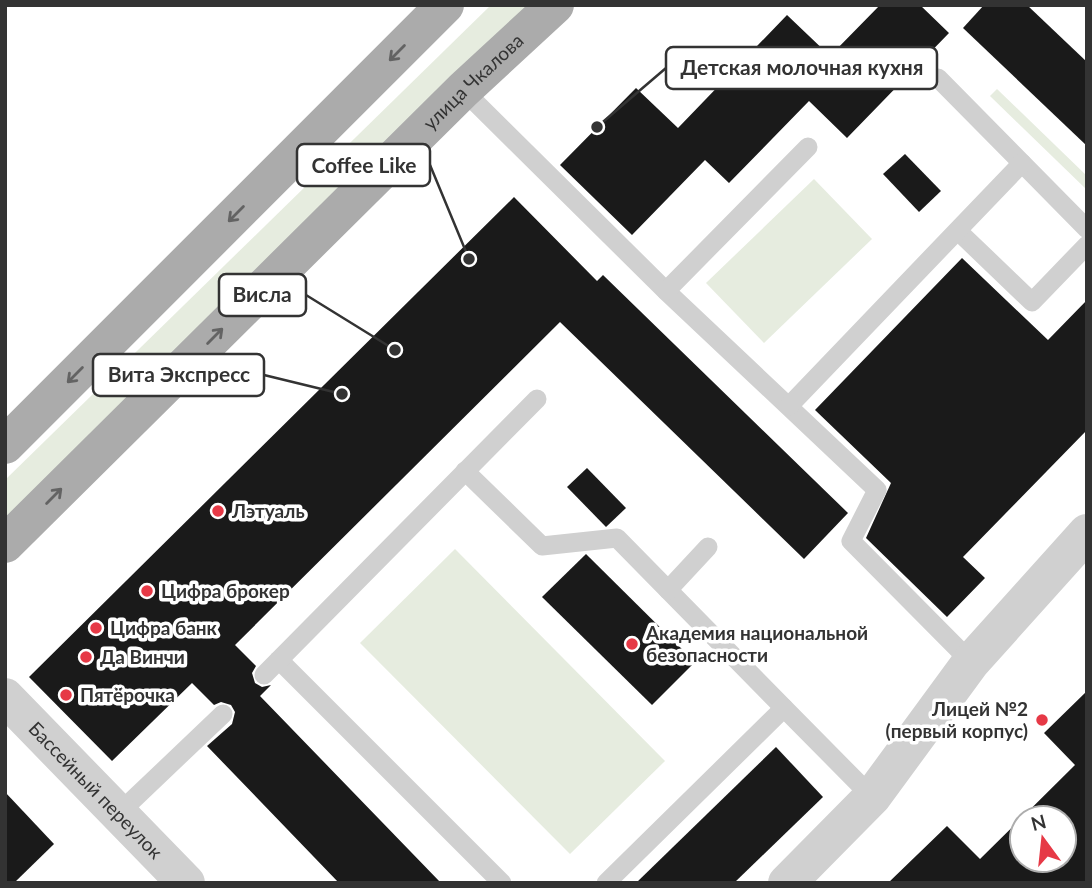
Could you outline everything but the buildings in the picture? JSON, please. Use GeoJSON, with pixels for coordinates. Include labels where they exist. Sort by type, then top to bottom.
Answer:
{"type":"FeatureCollection","features":[{"type":"Feature","properties":{"kind":"main road"},"geometry":{"type":"LineString","coordinates":[[5,445],[445,5]]}},
{"type":"Feature","properties":{"kind":"main road","name":"улица Чкалова"},"geometry":{"type":"LineString","coordinates":[[5,544],[463,90],[555,5]]}},
{"type":"Feature","properties":{"kind":"street"},"geometry":{"type":"LineString","coordinates":[[788,883],[872,797],[971,662],[1087,533]]}},
{"type":"Feature","properties":{"kind":"street","name":"Бассейный переулок"},"geometry":{"type":"LineString","coordinates":[[5,696],[186,883]]}},
{"type":"Feature","properties":{"kind":"lane"},"geometry":{"type":"LineString","coordinates":[[938,78],[1087,229]]}},
{"type":"Feature","properties":{"kind":"lane"},"geometry":{"type":"LineString","coordinates":[[463,90],[667,291],[877,489],[851,541],[971,662]]}},
{"type":"Feature","properties":{"kind":"lane"},"geometry":{"type":"LineString","coordinates":[[667,291],[808,147]]}},
{"type":"Feature","properties":{"kind":"lane"},"geometry":{"type":"LineString","coordinates":[[789,406],[1022,163]]}},
{"type":"Feature","properties":{"kind":"lane"},"geometry":{"type":"LineString","coordinates":[[958,232],[1032,302],[1087,245]]}},
{"type":"Feature","properties":{"kind":"lane"},"geometry":{"type":"LineString","coordinates":[[264,675],[537,399]]}},
{"type":"Feature","properties":{"kind":"lane"},"geometry":{"type":"LineString","coordinates":[[465,471],[542,546],[617,538],[872,797]]}},
{"type":"Feature","properties":{"kind":"lane"},"geometry":{"type":"LineString","coordinates":[[668,590],[708,547]]}},
{"type":"Feature","properties":{"kind":"lane"},"geometry":{"type":"LineString","coordinates":[[279,660],[502,883]]}},
{"type":"Feature","properties":{"kind":"lane"},"geometry":{"type":"LineString","coordinates":[[606,883],[785,708]]}},
{"type":"Feature","properties":{"kind":"lane"},"geometry":{"type":"LineString","coordinates":[[119,813],[223,714]]}},
{"type":"Feature","properties":{"kind":"shaded area"},"geometry":{"type":"Polygon","coordinates":[[[491,5],[531,5],[5,522],[5,480],[491,5]]]}},
{"type":"Feature","properties":{"kind":"shaded area"},"geometry":{"type":"Polygon","coordinates":[[[997,89],[1087,176],[1087,190],[990,96],[997,89]]]}},
{"type":"Feature","properties":{"kind":"shaded area"},"geometry":{"type":"Polygon","coordinates":[[[814,179],[872,239],[764,343],[706,283],[814,179]]]}},
{"type":"Feature","properties":{"kind":"shaded area"},"geometry":{"type":"Polygon","coordinates":[[[455,549],[665,761],[570,854],[360,643],[455,549]]]}},
{"type":"Feature","properties":{"kind":"place","name":"Детская молочная кухня"},"geometry":{"type":"Point","coordinates":[597,127]}},
{"type":"Feature","properties":{"kind":"place","name":"Coffee Like"},"geometry":{"type":"Point","coordinates":[469,259]}},
{"type":"Feature","properties":{"kind":"place","name":"Висла"},"geometry":{"type":"Point","coordinates":[395,350]}},
{"type":"Feature","properties":{"kind":"place","name":"Вита Экспресс"},"geometry":{"type":"Point","coordinates":[342,394]}},
{"type":"Feature","properties":{"kind":"place","name":"Лэтуаль"},"geometry":{"type":"Point","coordinates":[218,511]}},
{"type":"Feature","properties":{"kind":"place","name":"Цифра брокер"},"geometry":{"type":"Point","coordinates":[147,591]}},
{"type":"Feature","properties":{"kind":"place","name":"Цифра банк"},"geometry":{"type":"Point","coordinates":[96,628]}},
{"type":"Feature","properties":{"kind":"place","name":"Академия национальной безопасности"},"geometry":{"type":"Point","coordinates":[632,644]}},
{"type":"Feature","properties":{"kind":"place","name":"Да Винчи"},"geometry":{"type":"Point","coordinates":[86,657]}},
{"type":"Feature","properties":{"kind":"place","name":"Пятёрочка"},"geometry":{"type":"Point","coordinates":[66,695]}},
{"type":"Feature","properties":{"kind":"place","name":"Лицей №2 (первый корпус)"},"geometry":{"type":"Point","coordinates":[1042,720]}}]}
